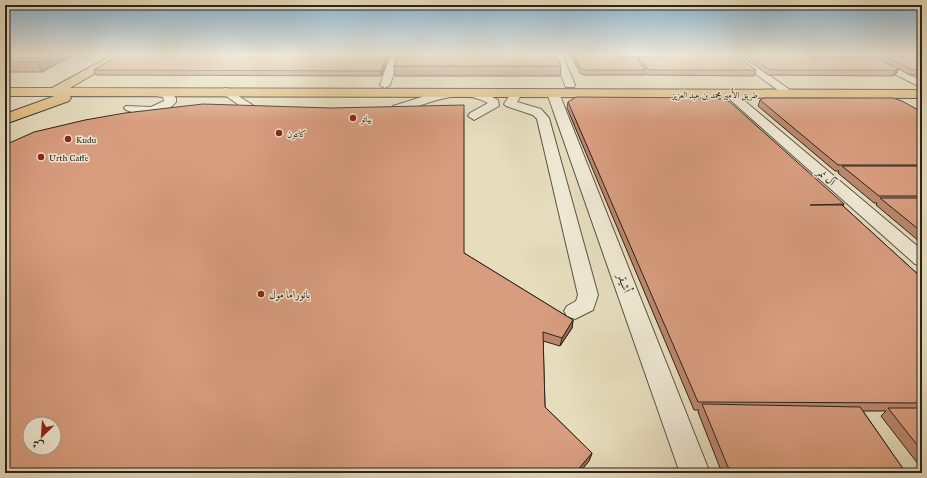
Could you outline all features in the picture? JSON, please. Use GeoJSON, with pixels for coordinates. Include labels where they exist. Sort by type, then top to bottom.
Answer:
{"type":"FeatureCollection","features":[{"type":"Feature","properties":{"kind":"main road"},"geometry":{"type":"LineString","coordinates":[[27,106],[50,84],[66,76]]}},
{"type":"Feature","properties":{"kind":"main road"},"geometry":{"type":"LineString","coordinates":[[50,84],[66,76]]}},
{"type":"Feature","properties":{"kind":"main road"},"geometry":{"type":"LineString","coordinates":[[95,76],[96,78],[108,81],[150,88]]}},
{"type":"Feature","properties":{"kind":"main road"},"geometry":{"type":"LineString","coordinates":[[5,84],[16,87],[7,98]]}},
{"type":"Feature","properties":{"kind":"main road","name":"طريق الأمير محمد بن عبد العزيز"},"geometry":{"type":"LineString","coordinates":[[5,84],[50,84],[226,91],[426,88],[562,89],[730,94],[922,94]]}},
{"type":"Feature","properties":{"kind":"main road","name":"طريق الأمير محمد بن عبد العزيز"},"geometry":{"type":"LineString","coordinates":[[7,98],[50,84]]}},
{"type":"Feature","properties":{"kind":"main road","name":"طريق الأمير محمد بن عبد العزيز"},"geometry":{"type":"LineString","coordinates":[[150,88],[385,85],[466,92],[510,103],[562,89],[777,85],[922,85]]}},
{"type":"Feature","properties":{"kind":"main road"},"geometry":{"type":"LineString","coordinates":[[5,119],[46,103],[71,96],[150,88]]}},
{"type":"Feature","properties":{"kind":"main road"},"geometry":{"type":"LineString","coordinates":[[5,119],[27,106],[40,94],[7,98]]}},
{"type":"Feature","properties":{"kind":"street"},"geometry":{"type":"LineString","coordinates":[[385,85],[388,76]]}},
{"type":"Feature","properties":{"kind":"street","name":"أشيقر"},"geometry":{"type":"LineString","coordinates":[[560,76],[562,89],[695,473]]}},
{"type":"Feature","properties":{"kind":"street"},"geometry":{"type":"LineString","coordinates":[[764,76],[790,94]]}},
{"type":"Feature","properties":{"kind":"street"},"geometry":{"type":"LineString","coordinates":[[905,76],[922,85]]}},
{"type":"Feature","properties":{"kind":"street"},"geometry":{"type":"LineString","coordinates":[[130,108],[144,111],[155,109],[170,102],[170,98],[166,94],[150,88]]}},
{"type":"Feature","properties":{"kind":"street"},"geometry":{"type":"LineString","coordinates":[[226,91],[250,108]]}},
{"type":"Feature","properties":{"kind":"street"},"geometry":{"type":"LineString","coordinates":[[397,109],[426,99],[466,92],[489,98],[494,102],[493,106],[474,116]]}},
{"type":"Feature","properties":{"kind":"street","name":"آل نمر"},"geometry":{"type":"LineString","coordinates":[[730,94],[922,260]]}},
{"type":"Feature","properties":{"kind":"street"},"geometry":{"type":"LineString","coordinates":[[884,94],[903,104]]}},
{"type":"Feature","properties":{"kind":"street"},"geometry":{"type":"LineString","coordinates":[[510,103],[537,112],[543,118],[588,295],[586,305],[575,311]]}},
{"type":"Feature","properties":{"kind":"building"},"geometry":{"type":"Polygon","coordinates":[[[576,97],[715,98],[730,102],[844,204],[810,205],[842,205],[922,278],[922,403],[698,402],[568,102],[576,97]]]}},
{"type":"Feature","properties":{"kind":"building"},"geometry":{"type":"Polygon","coordinates":[[[764,98],[893,98],[902,101],[922,112],[922,165],[838,165],[760,100],[764,98]]]}},
{"type":"Feature","properties":{"kind":"building","name":"بانوراما مول"},"geometry":{"type":"Polygon","coordinates":[[[203,104],[331,108],[464,105],[464,253],[573,320],[562,338],[543,332],[545,407],[592,453],[575,473],[5,473],[5,145],[34,132],[85,120],[125,113],[203,104]]]}},
{"type":"Feature","properties":{"kind":"building"},"geometry":{"type":"Polygon","coordinates":[[[842,166],[922,166],[922,196],[879,196],[842,166]]]}},
{"type":"Feature","properties":{"kind":"building"},"geometry":{"type":"Polygon","coordinates":[[[880,198],[922,198],[922,232],[880,198]]]}},
{"type":"Feature","properties":{"kind":"building"},"geometry":{"type":"Polygon","coordinates":[[[702,404],[860,407],[906,473],[736,473],[728,467],[702,404]]]}},
{"type":"Feature","properties":{"kind":"building"},"geometry":{"type":"Polygon","coordinates":[[[888,408],[922,408],[922,451],[888,408]]]}},
{"type":"Feature","properties":{"kind":"place","name":"بياتو"},"geometry":{"type":"Point","coordinates":[353,118]}},
{"type":"Feature","properties":{"kind":"place","name":"كانتون"},"geometry":{"type":"Point","coordinates":[279,133]}},
{"type":"Feature","properties":{"kind":"place","name":"Kudu"},"geometry":{"type":"Point","coordinates":[68,139]}},
{"type":"Feature","properties":{"kind":"place","name":"Urth Caffe"},"geometry":{"type":"Point","coordinates":[41,157]}},
{"type":"Feature","properties":{"kind":"place","name":"بانوراما مول"},"geometry":{"type":"Point","coordinates":[261,294]}}]}
